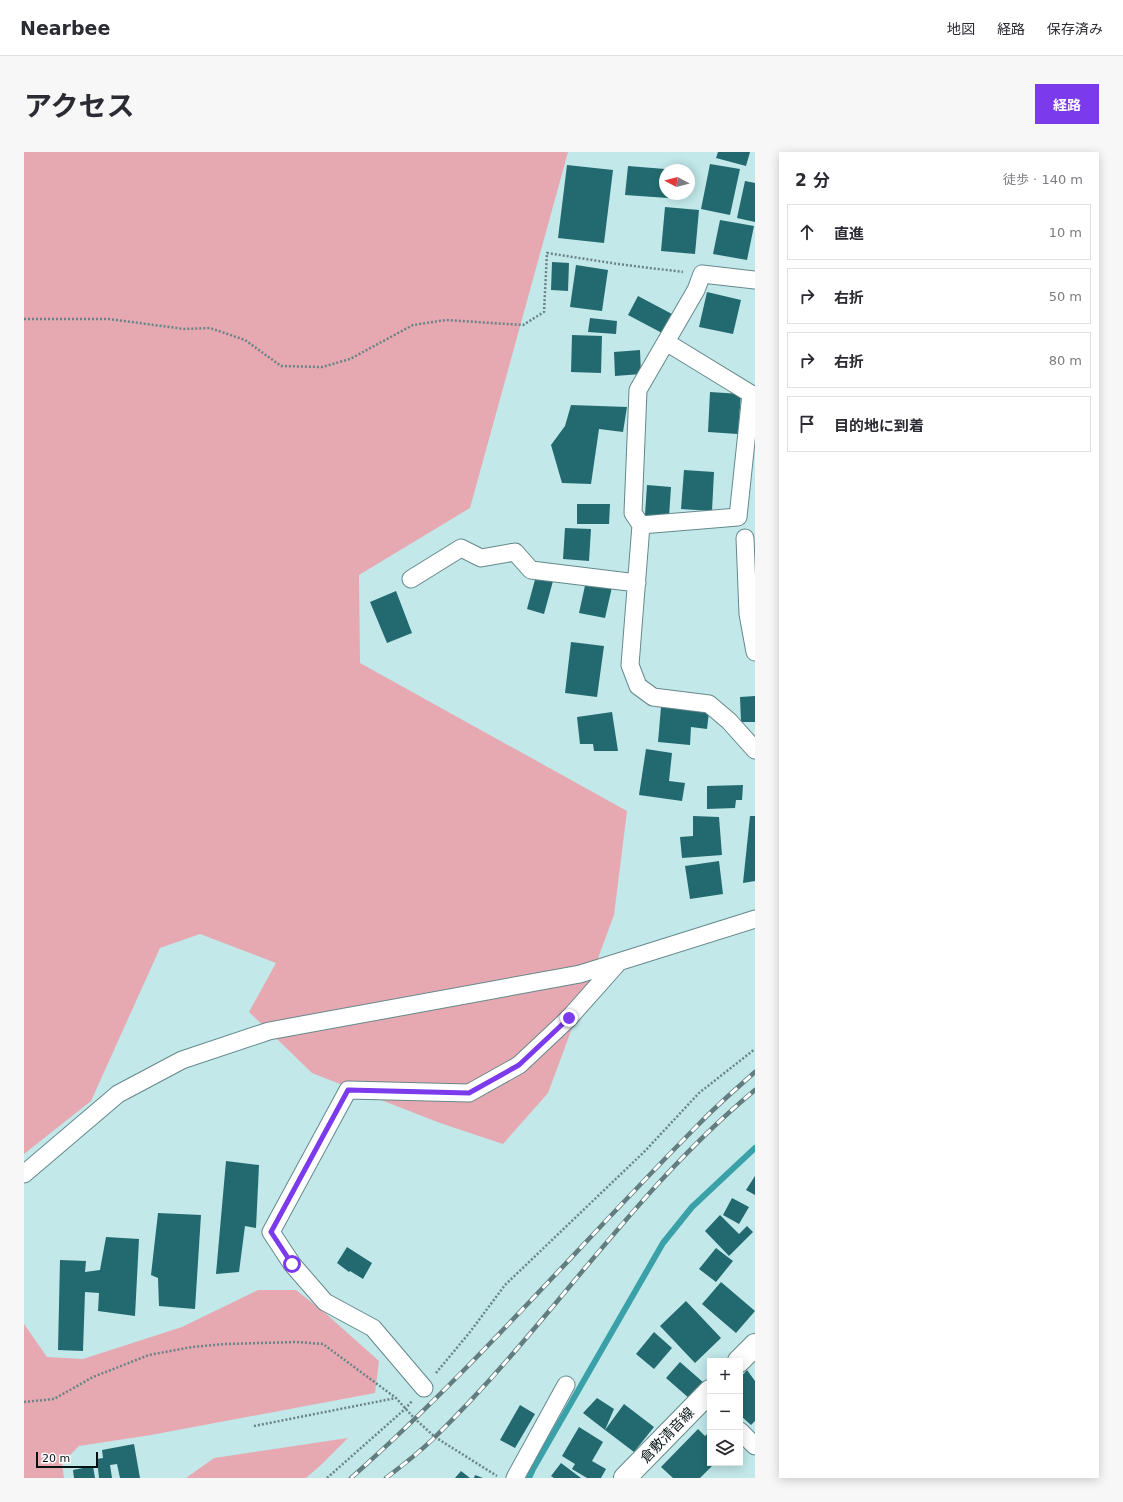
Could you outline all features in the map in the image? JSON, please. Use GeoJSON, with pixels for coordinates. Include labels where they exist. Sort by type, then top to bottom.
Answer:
{"type":"FeatureCollection","features":[{"type":"Feature","properties":{"kind":"main road"},"geometry":{"type":"LineString","coordinates":[[742,1358],[755,1345]]}},
{"type":"Feature","properties":{"kind":"main road","name":"倉敷清音線"},"geometry":{"type":"LineString","coordinates":[[625,1478],[707,1397]]}},
{"type":"Feature","properties":{"kind":"street"},"geometry":{"type":"LineString","coordinates":[[755,280],[702,274],[696,290],[638,390],[633,513],[641,524],[630,665],[638,686],[653,697],[709,704],[729,722],[755,750]]}},
{"type":"Feature","properties":{"kind":"street"},"geometry":{"type":"LineString","coordinates":[[641,524],[738,517],[753,395],[666,342]]}},
{"type":"Feature","properties":{"kind":"street"},"geometry":{"type":"LineString","coordinates":[[745,538],[748,614],[755,652]]}},
{"type":"Feature","properties":{"kind":"street"},"geometry":{"type":"LineString","coordinates":[[411,579],[460,548],[481,558],[515,552],[531,570],[637,583]]}},
{"type":"Feature","properties":{"kind":"street"},"geometry":{"type":"LineString","coordinates":[[24,1174],[118,1094],[182,1060],[269,1031],[580,974],[617,964],[755,920]]}},
{"type":"Feature","properties":{"kind":"street"},"geometry":{"type":"LineString","coordinates":[[424,1388],[373,1328],[326,1302],[292,1264],[271,1232],[348,1090],[469,1093],[519,1065],[569,1018],[617,964]]}},
{"type":"Feature","properties":{"kind":"street"},"geometry":{"type":"LineString","coordinates":[[515,1478],[566,1385]]}},
{"type":"Feature","properties":{"kind":"street"},"geometry":{"type":"LineString","coordinates":[[743,1434],[755,1446]]}},
{"type":"Feature","properties":{"kind":"path"},"geometry":{"type":"LineString","coordinates":[[24,319],[109,319],[184,329],[210,328],[245,340],[281,366],[322,367],[350,359],[413,326],[446,320],[523,325],[544,312],[546,253],[618,264],[702,274]]}},
{"type":"Feature","properties":{"kind":"path"},"geometry":{"type":"LineString","coordinates":[[327,1478],[405,1409],[470,1332],[505,1285],[645,1151],[699,1093],[755,1049]]}},
{"type":"Feature","properties":{"kind":"path"},"geometry":{"type":"LineString","coordinates":[[24,1402],[54,1399],[93,1378],[149,1355],[192,1347],[297,1342],[324,1344],[396,1398],[405,1409],[435,1437],[500,1478]]}},
{"type":"Feature","properties":{"kind":"path"},"geometry":{"type":"LineString","coordinates":[[254,1426],[396,1398]]}},
{"type":"Feature","properties":{"kind":"shaded area"},"geometry":{"type":"Polygon","coordinates":[[[24,152],[568,152],[470,508],[359,575],[360,663],[627,811],[614,915],[548,1093],[503,1144],[440,1123],[312,1073],[249,1012],[276,963],[200,934],[160,948],[91,1101],[24,1154],[24,152]]]}},
{"type":"Feature","properties":{"kind":"shaded area"},"geometry":{"type":"Polygon","coordinates":[[[258,1290],[296,1290],[324,1312],[379,1361],[375,1393],[151,1435],[79,1446],[62,1463],[64,1478],[24,1478],[24,1324],[47,1357],[83,1359],[182,1327],[258,1290]]]}},
{"type":"Feature","properties":{"kind":"shaded area"},"geometry":{"type":"Polygon","coordinates":[[[348,1438],[306,1478],[186,1478],[214,1458],[348,1438]]]}},
{"type":"Feature","properties":{"kind":"building"},"geometry":{"type":"Polygon","coordinates":[[[718,152],[750,152],[746,166],[716,158],[718,152]]]}},
{"type":"Feature","properties":{"kind":"building"},"geometry":{"type":"Polygon","coordinates":[[[710,164],[740,169],[730,215],[701,209],[710,164]]]}},
{"type":"Feature","properties":{"kind":"building"},"geometry":{"type":"Polygon","coordinates":[[[567,165],[613,170],[604,243],[558,238],[567,165]]]}},
{"type":"Feature","properties":{"kind":"building"},"geometry":{"type":"Polygon","coordinates":[[[628,166],[659,169],[659,197],[625,195],[628,166]]]}},
{"type":"Feature","properties":{"kind":"building"},"geometry":{"type":"Polygon","coordinates":[[[745,181],[755,183],[755,222],[737,218],[745,181]]]}},
{"type":"Feature","properties":{"kind":"building"},"geometry":{"type":"Polygon","coordinates":[[[665,207],[699,210],[695,254],[661,251],[665,207]]]}},
{"type":"Feature","properties":{"kind":"building"},"geometry":{"type":"Polygon","coordinates":[[[720,220],[754,226],[747,260],[713,254],[720,220]]]}},
{"type":"Feature","properties":{"kind":"building"},"geometry":{"type":"Polygon","coordinates":[[[552,262],[569,263],[568,291],[551,290],[552,262]]]}},
{"type":"Feature","properties":{"kind":"building"},"geometry":{"type":"Polygon","coordinates":[[[576,265],[608,270],[602,311],[570,307],[576,265]]]}},
{"type":"Feature","properties":{"kind":"building"},"geometry":{"type":"Polygon","coordinates":[[[707,292],[741,300],[733,334],[699,327],[707,292]]]}},
{"type":"Feature","properties":{"kind":"building"},"geometry":{"type":"Polygon","coordinates":[[[638,296],[672,314],[662,333],[628,315],[638,296]]]}},
{"type":"Feature","properties":{"kind":"building"},"geometry":{"type":"Polygon","coordinates":[[[590,318],[617,321],[616,334],[588,332],[590,318]]]}},
{"type":"Feature","properties":{"kind":"building"},"geometry":{"type":"Polygon","coordinates":[[[572,335],[602,336],[601,373],[571,372],[572,335]]]}},
{"type":"Feature","properties":{"kind":"building"},"geometry":{"type":"Polygon","coordinates":[[[640,350],[641,374],[615,376],[614,352],[640,350]]]}},
{"type":"Feature","properties":{"kind":"building"},"geometry":{"type":"Polygon","coordinates":[[[710,392],[741,394],[738,434],[708,432],[710,392]]]}},
{"type":"Feature","properties":{"kind":"building"},"geometry":{"type":"Polygon","coordinates":[[[571,405],[627,407],[623,432],[599,429],[591,484],[562,483],[551,445],[565,426],[571,405]]]}},
{"type":"Feature","properties":{"kind":"building"},"geometry":{"type":"Polygon","coordinates":[[[684,470],[714,472],[712,511],[681,509],[684,470]]]}},
{"type":"Feature","properties":{"kind":"building"},"geometry":{"type":"Polygon","coordinates":[[[647,485],[671,487],[669,517],[645,515],[647,485]]]}},
{"type":"Feature","properties":{"kind":"building"},"geometry":{"type":"Polygon","coordinates":[[[577,504],[610,504],[609,524],[577,524],[577,504]]]}},
{"type":"Feature","properties":{"kind":"building"},"geometry":{"type":"Polygon","coordinates":[[[565,528],[591,529],[589,561],[563,559],[565,528]]]}},
{"type":"Feature","properties":{"kind":"building"},"geometry":{"type":"Polygon","coordinates":[[[536,576],[553,581],[544,614],[527,609],[536,576]]]}},
{"type":"Feature","properties":{"kind":"building"},"geometry":{"type":"Polygon","coordinates":[[[586,581],[612,587],[605,618],[579,613],[586,581]]]}},
{"type":"Feature","properties":{"kind":"building"},"geometry":{"type":"Polygon","coordinates":[[[396,591],[412,633],[387,643],[370,602],[396,591]]]}},
{"type":"Feature","properties":{"kind":"building"},"geometry":{"type":"Polygon","coordinates":[[[571,642],[604,646],[597,697],[565,693],[571,642]]]}},
{"type":"Feature","properties":{"kind":"building"},"geometry":{"type":"Polygon","coordinates":[[[755,696],[755,722],[741,722],[740,697],[755,696]]]}},
{"type":"Feature","properties":{"kind":"building"},"geometry":{"type":"Polygon","coordinates":[[[661,707],[709,712],[707,729],[691,727],[690,745],[658,742],[661,707]]]}},
{"type":"Feature","properties":{"kind":"building"},"geometry":{"type":"Polygon","coordinates":[[[612,712],[618,751],[594,751],[593,744],[580,744],[577,717],[612,712]]]}},
{"type":"Feature","properties":{"kind":"building"},"geometry":{"type":"Polygon","coordinates":[[[646,749],[672,753],[669,781],[685,783],[682,801],[639,795],[646,749]]]}},
{"type":"Feature","properties":{"kind":"building"},"geometry":{"type":"Polygon","coordinates":[[[743,785],[742,800],[736,800],[735,808],[707,809],[707,786],[743,785]]]}},
{"type":"Feature","properties":{"kind":"building"},"geometry":{"type":"Polygon","coordinates":[[[693,816],[719,817],[722,855],[682,858],[680,837],[693,836],[693,816]]]}},
{"type":"Feature","properties":{"kind":"building"},"geometry":{"type":"Polygon","coordinates":[[[750,816],[755,816],[755,881],[743,883],[750,816]]]}},
{"type":"Feature","properties":{"kind":"building"},"geometry":{"type":"Polygon","coordinates":[[[719,861],[723,894],[690,899],[685,866],[719,861]]]}},
{"type":"Feature","properties":{"kind":"building"},"geometry":{"type":"Polygon","coordinates":[[[226,1161],[259,1165],[256,1228],[245,1226],[239,1272],[216,1274],[226,1161]]]}},
{"type":"Feature","properties":{"kind":"building"},"geometry":{"type":"Polygon","coordinates":[[[755,1176],[755,1195],[746,1190],[755,1176]]]}},
{"type":"Feature","properties":{"kind":"building"},"geometry":{"type":"Polygon","coordinates":[[[732,1198],[749,1207],[739,1224],[723,1215],[732,1198]]]}},
{"type":"Feature","properties":{"kind":"building"},"geometry":{"type":"Polygon","coordinates":[[[158,1213],[201,1215],[195,1309],[159,1306],[158,1278],[151,1275],[158,1213]]]}},
{"type":"Feature","properties":{"kind":"building"},"geometry":{"type":"Polygon","coordinates":[[[720,1215],[739,1234],[747,1226],[753,1232],[729,1256],[705,1231],[720,1215]]]}},
{"type":"Feature","properties":{"kind":"building"},"geometry":{"type":"Polygon","coordinates":[[[106,1237],[139,1239],[135,1316],[98,1311],[99,1293],[85,1292],[83,1351],[58,1350],[60,1260],[86,1261],[85,1272],[100,1270],[106,1237]]]}},
{"type":"Feature","properties":{"kind":"building"},"geometry":{"type":"Polygon","coordinates":[[[347,1247],[372,1263],[363,1279],[350,1271],[349,1272],[337,1263],[347,1247]]]}},
{"type":"Feature","properties":{"kind":"building"},"geometry":{"type":"Polygon","coordinates":[[[716,1248],[733,1261],[716,1282],[699,1269],[716,1248]]]}},
{"type":"Feature","properties":{"kind":"building"},"geometry":{"type":"Polygon","coordinates":[[[721,1282],[755,1311],[736,1333],[702,1304],[721,1282]]]}},
{"type":"Feature","properties":{"kind":"building"},"geometry":{"type":"Polygon","coordinates":[[[686,1301],[721,1338],[695,1363],[660,1326],[686,1301]]]}},
{"type":"Feature","properties":{"kind":"building"},"geometry":{"type":"Polygon","coordinates":[[[654,1332],[672,1348],[654,1369],[636,1354],[654,1332]]]}},
{"type":"Feature","properties":{"kind":"building"},"geometry":{"type":"Polygon","coordinates":[[[680,1362],[704,1383],[690,1399],[666,1378],[680,1362]]]}},
{"type":"Feature","properties":{"kind":"building"},"geometry":{"type":"Polygon","coordinates":[[[747,1370],[755,1381],[755,1421],[751,1425],[743,1418],[743,1375],[747,1370]]]}},
{"type":"Feature","properties":{"kind":"building"},"geometry":{"type":"Polygon","coordinates":[[[597,1398],[614,1409],[605,1430],[583,1413],[597,1398]]]}},
{"type":"Feature","properties":{"kind":"building"},"geometry":{"type":"Polygon","coordinates":[[[624,1404],[654,1427],[634,1452],[605,1430],[624,1404]]]}},
{"type":"Feature","properties":{"kind":"building"},"geometry":{"type":"Polygon","coordinates":[[[520,1405],[535,1414],[515,1448],[500,1440],[520,1405]]]}},
{"type":"Feature","properties":{"kind":"building"},"geometry":{"type":"Polygon","coordinates":[[[579,1427],[603,1442],[592,1461],[606,1469],[601,1478],[587,1478],[572,1469],[575,1464],[562,1456],[579,1427]]]}},
{"type":"Feature","properties":{"kind":"building"},"geometry":{"type":"Polygon","coordinates":[[[698,1429],[705,1436],[707,1434],[707,1466],[712,1466],[700,1478],[673,1478],[661,1467],[698,1429]]]}},
{"type":"Feature","properties":{"kind":"building"},"geometry":{"type":"Polygon","coordinates":[[[134,1444],[140,1478],[120,1478],[117,1464],[110,1465],[112,1478],[99,1478],[97,1459],[103,1458],[102,1450],[134,1444]]]}},
{"type":"Feature","properties":{"kind":"building"},"geometry":{"type":"Polygon","coordinates":[[[561,1463],[581,1478],[554,1478],[551,1476],[561,1463]]]}},
{"type":"Feature","properties":{"kind":"building"},"geometry":{"type":"Polygon","coordinates":[[[93,1466],[95,1478],[74,1478],[73,1470],[93,1466]]]}},
{"type":"Feature","properties":{"kind":"building"},"geometry":{"type":"Polygon","coordinates":[[[461,1471],[470,1478],[455,1478],[461,1471]]]}},
{"type":"Feature","properties":{"kind":"building"},"geometry":{"type":"Polygon","coordinates":[[[475,1475],[483,1478],[474,1478],[475,1475]]]}},
{"type":"Feature","properties":{"kind":"waterway"},"geometry":{"type":"LineString","coordinates":[[529,1478],[663,1243],[692,1207],[755,1148]]}},
{"type":"Feature","properties":{"kind":"railway"},"geometry":{"type":"LineString","coordinates":[[351,1478],[441,1393],[655,1169],[705,1118],[755,1072]]}},
{"type":"Feature","properties":{"kind":"railway"},"geometry":{"type":"LineString","coordinates":[[386,1478],[429,1443],[476,1395],[516,1351],[630,1215],[669,1171],[711,1129],[755,1090]]}},
{"type":"Feature","properties":{"kind":"route"},"geometry":{"type":"LineString","coordinates":[[292,1264],[271,1232],[348,1090],[405,1090],[469,1093],[519,1065],[569,1018]]}}]}
